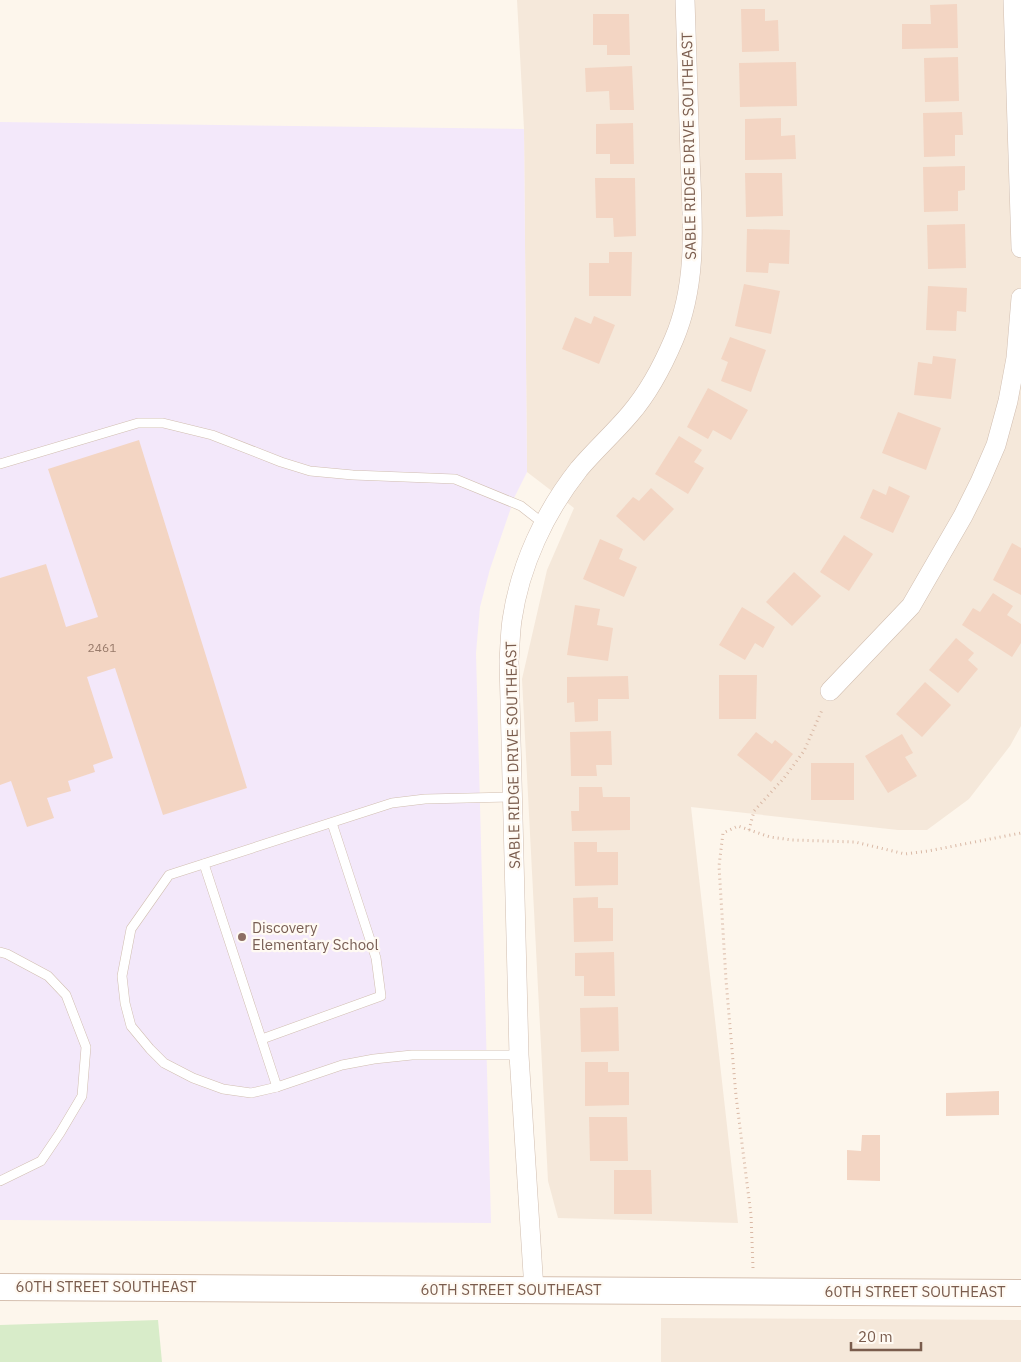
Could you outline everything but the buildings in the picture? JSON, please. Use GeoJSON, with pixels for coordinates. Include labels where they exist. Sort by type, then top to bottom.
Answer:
{"type":"FeatureCollection","features":[{"type":"Feature","properties":{"kind":"main road","name":"60TH STREET SOUTHEAST"},"geometry":{"type":"LineString","coordinates":[[0,1287],[1021,1293]]}},
{"type":"Feature","properties":{"kind":"street","name":"SABLE RIDGE DRIVE SOUTHEAST"},"geometry":{"type":"LineString","coordinates":[[534,1290],[519,1055],[508,662],[512,620],[528,558],[558,498],[579,469],[631,413],[648,389],[664,362],[685,305],[691,276],[692,224],[685,0]]}},
{"type":"Feature","properties":{"kind":"street"},"geometry":{"type":"LineString","coordinates":[[1013,0],[1021,248]]}},
{"type":"Feature","properties":{"kind":"street"},"geometry":{"type":"LineString","coordinates":[[830,691],[911,606],[963,516],[980,482],[996,445],[1008,401],[1016,358],[1021,298]]}},
{"type":"Feature","properties":{"kind":"lane"},"geometry":{"type":"LineString","coordinates":[[0,464],[138,423],[163,423],[212,435],[280,462],[310,471],[455,479],[521,506],[544,524]]}},
{"type":"Feature","properties":{"kind":"lane"},"geometry":{"type":"LineString","coordinates":[[512,797],[425,799],[392,803],[169,875],[131,929],[122,976],[125,1003],[132,1026],[150,1049],[164,1063],[192,1078],[224,1089],[251,1093],[277,1087],[342,1065],[374,1059],[412,1056],[519,1055]]}},
{"type":"Feature","properties":{"kind":"lane"},"geometry":{"type":"LineString","coordinates":[[262,1039],[381,996],[376,958],[332,823]]}},
{"type":"Feature","properties":{"kind":"lane"},"geometry":{"type":"LineString","coordinates":[[204,864],[277,1087]]}},
{"type":"Feature","properties":{"kind":"lane"},"geometry":{"type":"LineString","coordinates":[[0,952],[48,976],[66,994],[86,1047],[82,1096],[60,1133],[41,1161],[0,1181]]}},
{"type":"Feature","properties":{"kind":"path"},"geometry":{"type":"LineString","coordinates":[[749,830],[754,811],[784,778],[804,751],[830,691]]}},
{"type":"Feature","properties":{"kind":"path"},"geometry":{"type":"LineString","coordinates":[[754,1291],[751,1215],[736,1096],[726,980],[720,866],[723,833],[738,826],[770,837],[792,840],[855,842],[906,854],[1021,833]]}},
{"type":"Feature","properties":{"kind":"shaded area"},"geometry":{"type":"Polygon","coordinates":[[[517,0],[1021,0],[1021,726],[1010,746],[969,799],[927,830],[898,830],[691,807],[738,1223],[558,1218],[548,1181],[522,679],[547,570],[574,508],[527,472],[524,129],[517,0]]]}},
{"type":"Feature","properties":{"kind":"shaded area","name":"Discovery Elementary School"},"geometry":{"type":"Polygon","coordinates":[[[0,122],[524,129],[527,472],[515,496],[490,569],[480,607],[476,653],[491,1223],[0,1220],[0,122]]]}},
{"type":"Feature","properties":{"kind":"shaded area"},"geometry":{"type":"Polygon","coordinates":[[[661,1318],[1021,1320],[1021,1362],[661,1362],[661,1318]]]}},
{"type":"Feature","properties":{"kind":"green space"},"geometry":{"type":"Polygon","coordinates":[[[158,1320],[162,1362],[0,1362],[0,1325],[158,1320]]]}},
{"type":"Feature","properties":{"kind":"place","name":"Discovery Elementary School"},"geometry":{"type":"Point","coordinates":[242,937]}}]}
